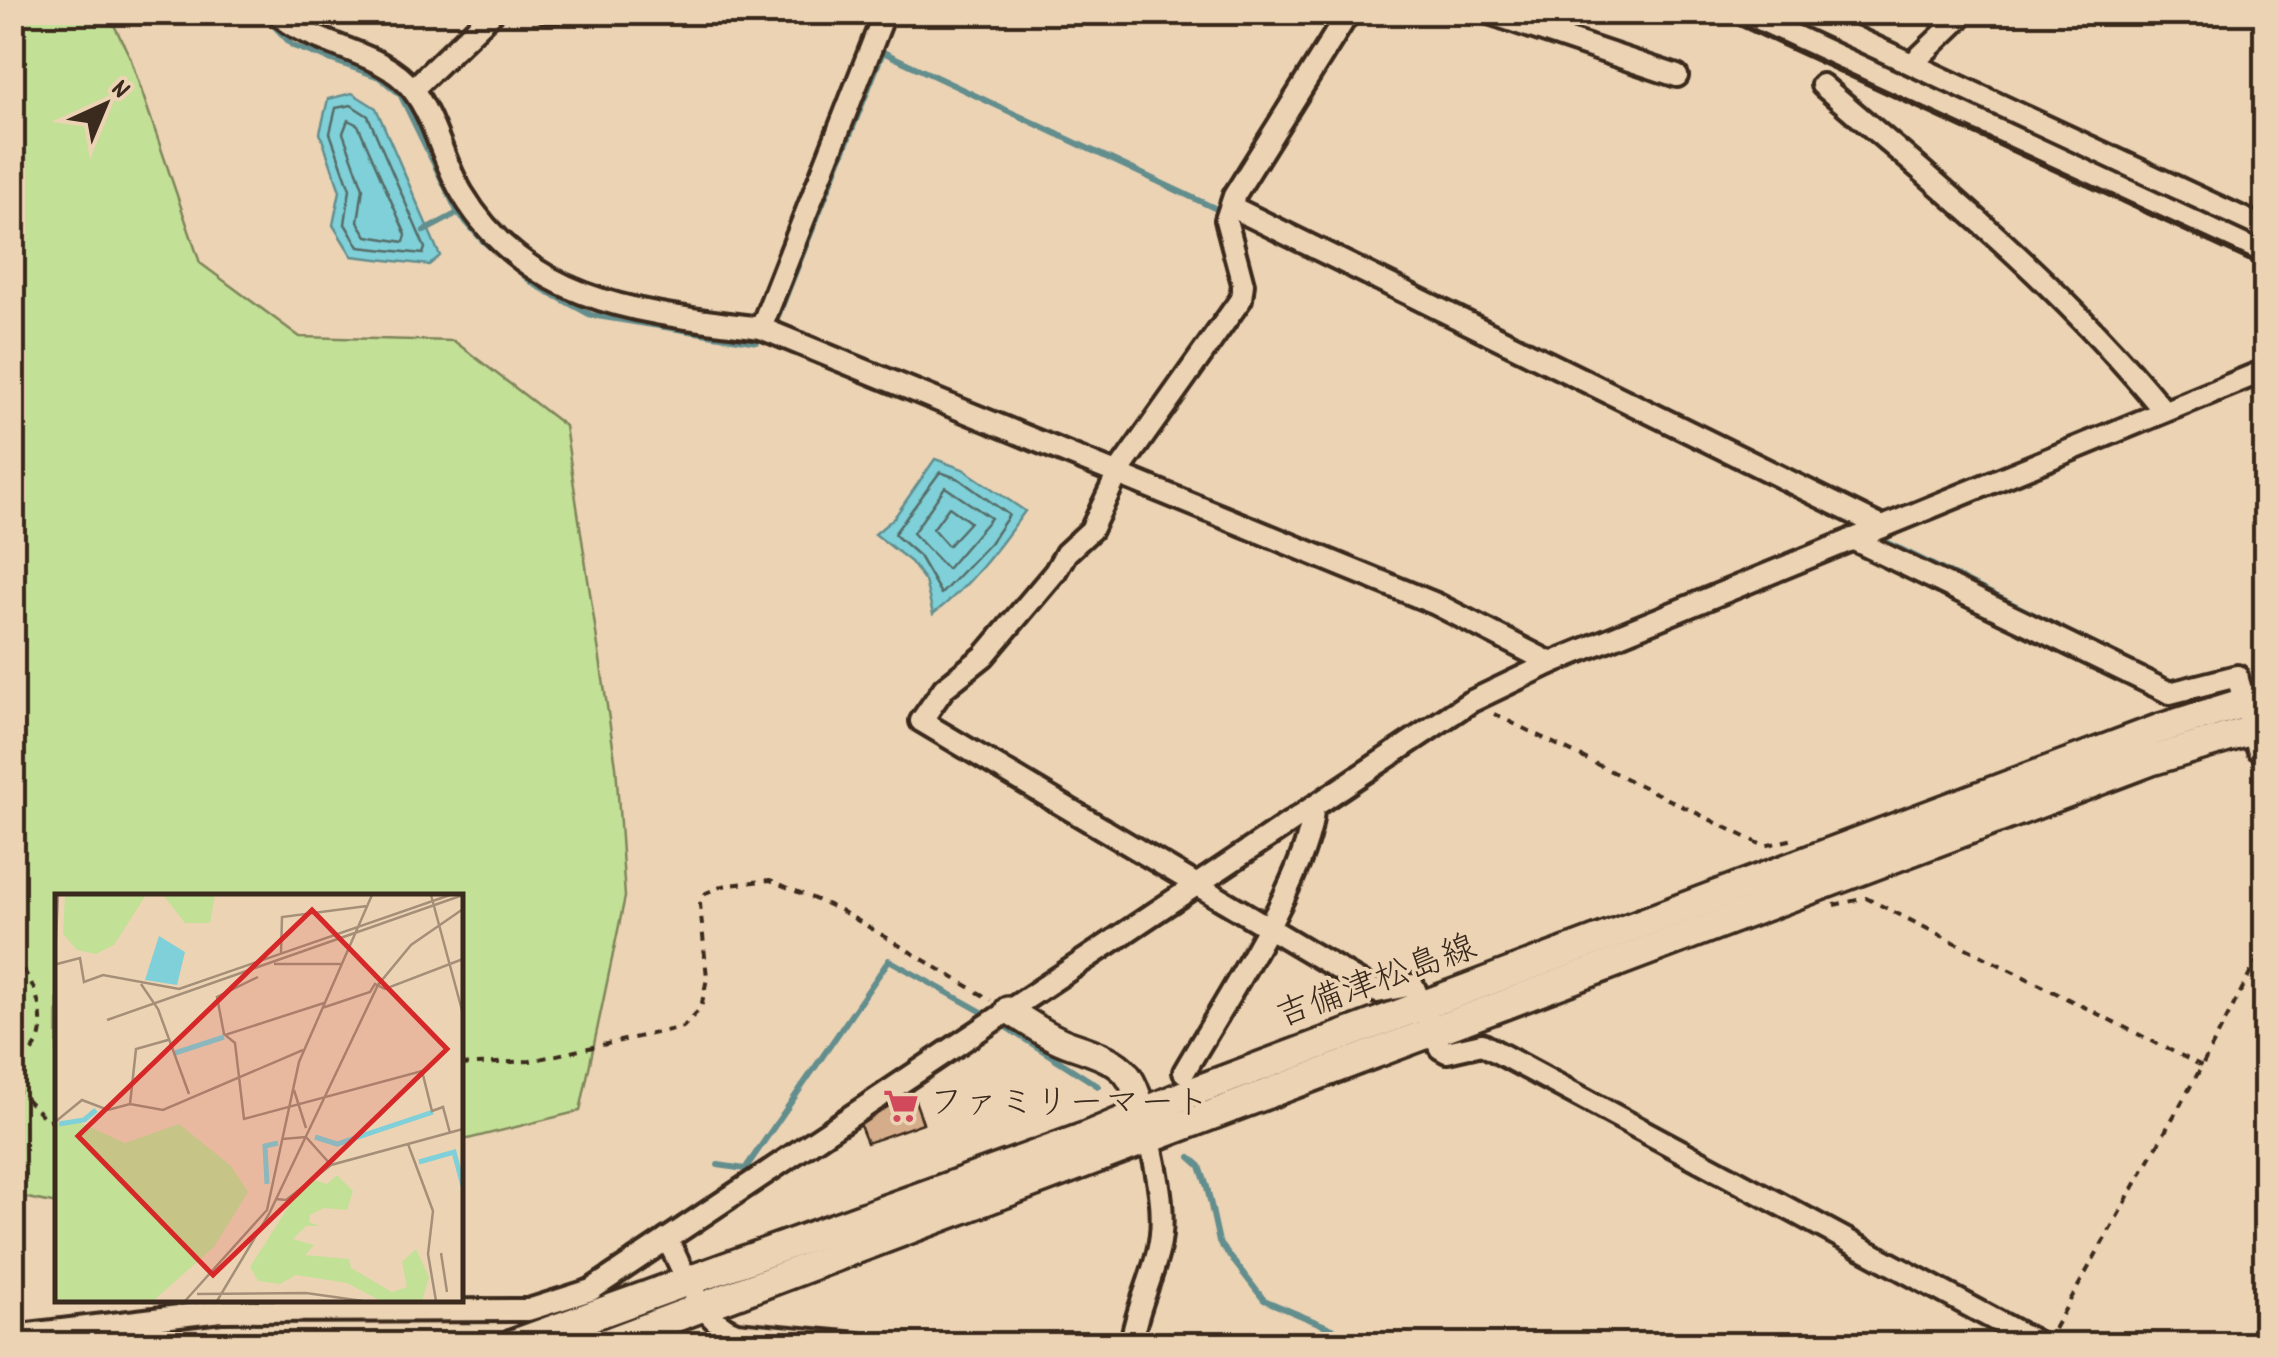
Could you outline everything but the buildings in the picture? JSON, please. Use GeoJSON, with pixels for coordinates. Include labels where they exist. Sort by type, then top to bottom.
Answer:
{"type":"FeatureCollection","features":[{"type":"Feature","properties":{"kind":"main road","name":"吉備津松島線"},"geometry":{"type":"LineString","coordinates":[[604,1344],[704,1310],[1150,1140],[1429,1020],[1818,873],[2255,698]]}},
{"type":"Feature","properties":{"kind":"main road","name":"吉備津松島線"},"geometry":{"type":"LineString","coordinates":[[1818,873],[2154,760],[2261,736]]}},
{"type":"Feature","properties":{"kind":"main road","name":"吉備津松島線"},"geometry":{"type":"LineString","coordinates":[[514,1344],[691,1284],[1143,1112],[1429,1020]]}},
{"type":"Feature","properties":{"kind":"street"},"geometry":{"type":"LineString","coordinates":[[276,12],[297,31],[380,66],[413,89],[463,194],[484,222],[554,284],[606,303],[660,315],[761,328],[1436,604],[1551,664]]}},
{"type":"Feature","properties":{"kind":"street"},"geometry":{"type":"LineString","coordinates":[[413,89],[493,12]]}},
{"type":"Feature","properties":{"kind":"street"},"geometry":{"type":"LineString","coordinates":[[761,328],[885,12]]}},
{"type":"Feature","properties":{"kind":"street"},"geometry":{"type":"LineString","coordinates":[[1348,12],[1234,196],[1230,212],[1241,299],[1119,472],[1091,530],[1066,553],[1055,572],[984,656],[944,688],[921,721],[1377,992],[1413,985],[1447,1052],[1482,1044],[2042,1344]]}},
{"type":"Feature","properties":{"kind":"street"},"geometry":{"type":"LineString","coordinates":[[1486,12],[1677,76]]}},
{"type":"Feature","properties":{"kind":"street"},"geometry":{"type":"LineString","coordinates":[[1800,12],[2266,228]]}},
{"type":"Feature","properties":{"kind":"street"},"geometry":{"type":"LineString","coordinates":[[1914,63],[1966,12]]}},
{"type":"Feature","properties":{"kind":"street"},"geometry":{"type":"LineString","coordinates":[[1822,85],[1964,206],[2077,314],[2163,410]]}},
{"type":"Feature","properties":{"kind":"street"},"geometry":{"type":"LineString","coordinates":[[1230,212],[1869,532],[2170,692],[2233,676],[2239,679],[2255,698],[2261,736]]}},
{"type":"Feature","properties":{"kind":"street"},"geometry":{"type":"LineString","coordinates":[[12,1336],[221,1310],[528,1310],[591,1290],[1470,702],[1551,664],[2266,370]]}},
{"type":"Feature","properties":{"kind":"street"},"geometry":{"type":"LineString","coordinates":[[1184,1072],[1267,926],[1312,832],[1313,809]]}},
{"type":"Feature","properties":{"kind":"street"},"geometry":{"type":"LineString","coordinates":[[1000,1016],[1114,1059],[1134,1087],[1150,1140],[1162,1218],[1158,1251],[1135,1312],[1131,1344]]}},
{"type":"Feature","properties":{"kind":"street"},"geometry":{"type":"LineString","coordinates":[[667,1239],[704,1310],[720,1326],[736,1332],[857,1344]]}},
{"type":"Feature","properties":{"kind":"path"},"geometry":{"type":"LineString","coordinates":[[1470,702],[1764,846],[1804,840],[1836,907],[1866,898],[2202,1066]]}},
{"type":"Feature","properties":{"kind":"path"},"geometry":{"type":"LineString","coordinates":[[462,1066],[530,1061],[683,1027],[701,1008],[707,978],[700,904],[706,893],[722,886],[770,880],[840,910],[1000,1016]]}},
{"type":"Feature","properties":{"kind":"path"},"geometry":{"type":"LineString","coordinates":[[2042,1344],[2202,1066],[2266,943]]}},
{"type":"Feature","properties":{"kind":"path"},"geometry":{"type":"LineString","coordinates":[[12,958],[37,994],[40,1009],[38,1042],[16,1068],[19,1092],[47,1120],[55,1120]]}},
{"type":"Feature","properties":{"kind":"green space"},"geometry":{"type":"Polygon","coordinates":[[[12,13],[108,13],[130,57],[200,263],[300,337],[454,341],[565,426],[616,766],[625,897],[580,1111],[462,1140],[462,894],[55,894],[55,1204],[13,1195],[12,13]]]}},
{"type":"Feature","properties":{"kind":"water"},"geometry":{"type":"Polygon","coordinates":[[[352,93],[376,108],[440,256],[429,265],[352,256],[333,225],[340,191],[320,133],[328,99],[352,93]]]}},
{"type":"Feature","properties":{"kind":"water"},"geometry":{"type":"Polygon","coordinates":[[[935,459],[963,469],[1025,511],[971,579],[933,614],[925,581],[911,562],[875,534],[894,518],[935,459]]]}},
{"type":"Feature","properties":{"kind":"waterway"},"geometry":{"type":"LineString","coordinates":[[261,12],[293,46],[379,77],[400,94],[458,213],[484,242],[534,284],[591,315],[757,342]]}},
{"type":"Feature","properties":{"kind":"waterway"},"geometry":{"type":"LineString","coordinates":[[777,319],[883,52],[1223,212]]}},
{"type":"Feature","properties":{"kind":"waterway"},"geometry":{"type":"LineString","coordinates":[[424,231],[458,213]]}},
{"type":"Feature","properties":{"kind":"waterway"},"geometry":{"type":"LineString","coordinates":[[1874,536],[2169,681]]}},
{"type":"Feature","properties":{"kind":"waterway"},"geometry":{"type":"LineString","coordinates":[[718,1165],[745,1169],[889,960],[984,1013],[1098,1086]]}},
{"type":"Feature","properties":{"kind":"waterway"},"geometry":{"type":"LineString","coordinates":[[1190,1157],[1200,1166],[1219,1242],[1264,1300],[1368,1344]]}},
{"type":"Feature","properties":{"kind":"railway"},"geometry":{"type":"LineString","coordinates":[[1713,12],[2266,267]]}},
{"type":"Feature","properties":{"kind":"place","name":"ファミリーマート"},"geometry":{"type":"Point","coordinates":[901,1106]}}]}
